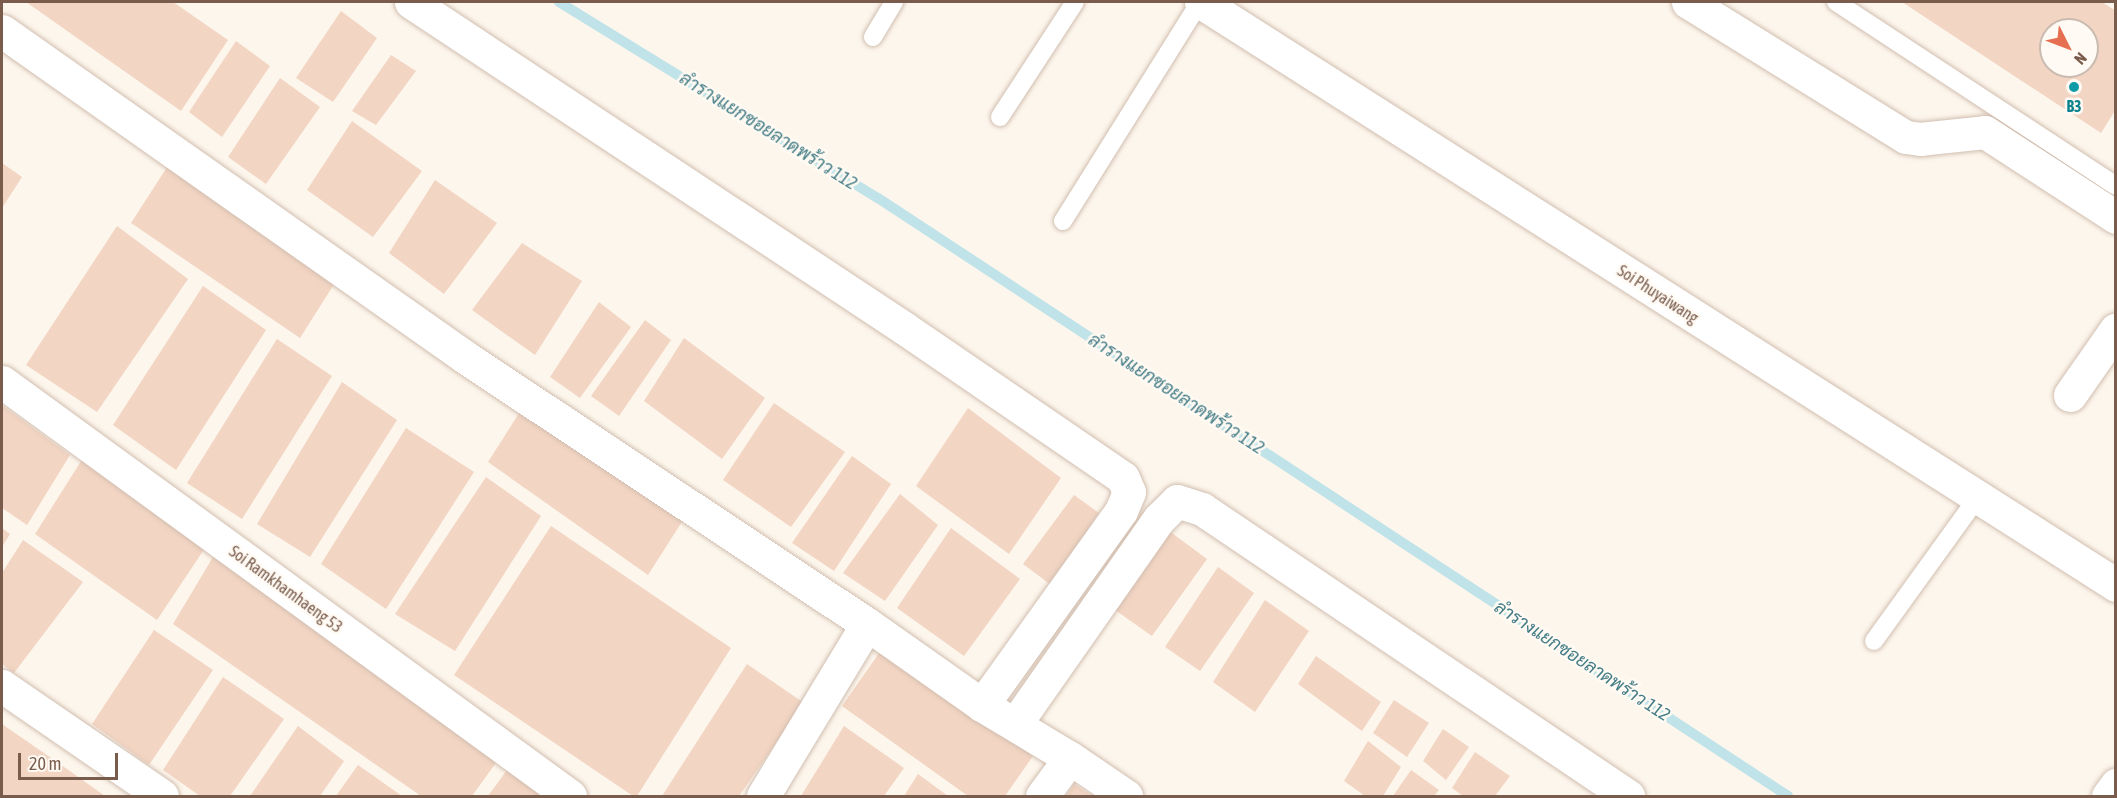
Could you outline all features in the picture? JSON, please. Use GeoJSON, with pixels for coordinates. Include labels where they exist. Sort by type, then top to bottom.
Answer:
{"type":"FeatureCollection","features":[{"type":"Feature","properties":{"kind":"street"},"geometry":{"type":"LineString","coordinates":[[411,2],[904,328],[1123,478],[1129,492],[1121,511],[982,705]]}},
{"type":"Feature","properties":{"kind":"street","name":"Soi Phuyaiwang"},"geometry":{"type":"LineString","coordinates":[[1200,2],[2115,585]]}},
{"type":"Feature","properties":{"kind":"street"},"geometry":{"type":"LineString","coordinates":[[1688,2],[1906,137],[1920,139],[1985,132],[2115,218]]}},
{"type":"Feature","properties":{"kind":"street"},"geometry":{"type":"LineString","coordinates":[[2,31],[465,357],[867,624],[982,705],[1016,723],[1126,796]]}},
{"type":"Feature","properties":{"kind":"street"},"geometry":{"type":"LineString","coordinates":[[2070,394],[2115,329]]}},
{"type":"Feature","properties":{"kind":"street","name":"Soi Ramkhamhaeng 53"},"geometry":{"type":"LineString","coordinates":[[2,382],[570,796]]}},
{"type":"Feature","properties":{"kind":"street"},"geometry":{"type":"LineString","coordinates":[[1016,723],[1159,519],[1177,501],[1202,509],[1628,796]]}},
{"type":"Feature","properties":{"kind":"street"},"geometry":{"type":"LineString","coordinates":[[763,796],[867,624]]}},
{"type":"Feature","properties":{"kind":"street"},"geometry":{"type":"LineString","coordinates":[[2,686],[162,796]]}},
{"type":"Feature","properties":{"kind":"street"},"geometry":{"type":"LineString","coordinates":[[1042,796],[1070,758]]}},
{"type":"Feature","properties":{"kind":"street"},"geometry":{"type":"LineString","coordinates":[[2108,796],[2115,785]]}},
{"type":"Feature","properties":{"kind":"lane"},"geometry":{"type":"LineString","coordinates":[[873,37],[894,2]]}},
{"type":"Feature","properties":{"kind":"lane"},"geometry":{"type":"LineString","coordinates":[[1000,117],[1075,2]]}},
{"type":"Feature","properties":{"kind":"lane"},"geometry":{"type":"LineString","coordinates":[[1063,221],[1200,2]]}},
{"type":"Feature","properties":{"kind":"lane"},"geometry":{"type":"LineString","coordinates":[[1836,2],[2115,186]]}},
{"type":"Feature","properties":{"kind":"lane"},"geometry":{"type":"LineString","coordinates":[[1874,641],[1977,498]]}},
{"type":"Feature","properties":{"kind":"building"},"geometry":{"type":"Polygon","coordinates":[[[26,2],[173,2],[228,40],[181,111],[26,2]]]}},
{"type":"Feature","properties":{"kind":"building","name":"B3"},"geometry":{"type":"Polygon","coordinates":[[[1902,2],[2102,2],[2116,11],[2116,109],[2101,133],[1902,2]]]}},
{"type":"Feature","properties":{"kind":"building"},"geometry":{"type":"Polygon","coordinates":[[[341,11],[377,38],[333,102],[296,78],[341,11]]]}},
{"type":"Feature","properties":{"kind":"building"},"geometry":{"type":"Polygon","coordinates":[[[236,41],[270,66],[222,137],[189,112],[236,41]]]}},
{"type":"Feature","properties":{"kind":"building"},"geometry":{"type":"Polygon","coordinates":[[[391,55],[416,71],[376,125],[352,111],[391,55]]]}},
{"type":"Feature","properties":{"kind":"building"},"geometry":{"type":"Polygon","coordinates":[[[280,78],[320,107],[266,184],[228,157],[280,78]]]}},
{"type":"Feature","properties":{"kind":"building"},"geometry":{"type":"Polygon","coordinates":[[[352,121],[422,171],[373,237],[307,190],[352,121]]]}},
{"type":"Feature","properties":{"kind":"building"},"geometry":{"type":"Polygon","coordinates":[[[171,161],[338,278],[300,338],[131,223],[171,161]]]}},
{"type":"Feature","properties":{"kind":"building"},"geometry":{"type":"Polygon","coordinates":[[[2,163],[22,177],[2,208],[2,163]]]}},
{"type":"Feature","properties":{"kind":"building"},"geometry":{"type":"Polygon","coordinates":[[[435,180],[497,223],[444,294],[389,253],[435,180]]]}},
{"type":"Feature","properties":{"kind":"building"},"geometry":{"type":"Polygon","coordinates":[[[117,226],[188,279],[97,412],[26,365],[117,226]]]}},
{"type":"Feature","properties":{"kind":"building"},"geometry":{"type":"Polygon","coordinates":[[[522,243],[582,281],[535,355],[472,310],[522,243]]]}},
{"type":"Feature","properties":{"kind":"building"},"geometry":{"type":"Polygon","coordinates":[[[203,286],[266,330],[176,470],[113,425],[203,286]]]}},
{"type":"Feature","properties":{"kind":"building"},"geometry":{"type":"Polygon","coordinates":[[[599,302],[631,327],[580,398],[550,377],[599,302]]]}},
{"type":"Feature","properties":{"kind":"building"},"geometry":{"type":"Polygon","coordinates":[[[645,320],[671,340],[619,416],[591,396],[645,320]]]}},
{"type":"Feature","properties":{"kind":"building"},"geometry":{"type":"Polygon","coordinates":[[[684,338],[765,398],[722,459],[644,401],[684,338]]]}},
{"type":"Feature","properties":{"kind":"building"},"geometry":{"type":"Polygon","coordinates":[[[277,339],[332,376],[242,519],[187,483],[277,339]]]}},
{"type":"Feature","properties":{"kind":"building"},"geometry":{"type":"Polygon","coordinates":[[[342,382],[397,420],[310,557],[257,524],[342,382]]]}},
{"type":"Feature","properties":{"kind":"building"},"geometry":{"type":"Polygon","coordinates":[[[774,403],[845,452],[791,527],[723,480],[774,403]]]}},
{"type":"Feature","properties":{"kind":"building"},"geometry":{"type":"Polygon","coordinates":[[[3,406],[70,455],[27,525],[2,508],[3,406]]]}},
{"type":"Feature","properties":{"kind":"building"},"geometry":{"type":"Polygon","coordinates":[[[523,407],[685,517],[648,575],[488,462],[523,407]]]}},
{"type":"Feature","properties":{"kind":"building"},"geometry":{"type":"Polygon","coordinates":[[[968,408],[1061,478],[1009,554],[916,486],[968,408]]]}},
{"type":"Feature","properties":{"kind":"building"},"geometry":{"type":"Polygon","coordinates":[[[406,428],[474,472],[386,609],[321,564],[406,428]]]}},
{"type":"Feature","properties":{"kind":"building"},"geometry":{"type":"Polygon","coordinates":[[[852,456],[891,484],[834,571],[792,543],[852,456]]]}},
{"type":"Feature","properties":{"kind":"building"},"geometry":{"type":"Polygon","coordinates":[[[83,458],[205,548],[157,620],[35,534],[83,458]]]}},
{"type":"Feature","properties":{"kind":"building"},"geometry":{"type":"Polygon","coordinates":[[[486,477],[541,516],[455,651],[395,614],[486,477]]]}},
{"type":"Feature","properties":{"kind":"building"},"geometry":{"type":"Polygon","coordinates":[[[900,494],[938,525],[885,601],[843,573],[900,494]]]}},
{"type":"Feature","properties":{"kind":"building"},"geometry":{"type":"Polygon","coordinates":[[[1074,495],[1099,513],[1051,585],[1023,564],[1074,495]]]}},
{"type":"Feature","properties":{"kind":"building"},"geometry":{"type":"Polygon","coordinates":[[[551,526],[731,648],[637,796],[633,796],[454,675],[551,526]]]}},
{"type":"Feature","properties":{"kind":"building"},"geometry":{"type":"Polygon","coordinates":[[[2,528],[10,534],[2,547],[2,528]]]}},
{"type":"Feature","properties":{"kind":"building"},"geometry":{"type":"Polygon","coordinates":[[[951,528],[1020,579],[964,656],[897,608],[951,528]]]}},
{"type":"Feature","properties":{"kind":"building"},"geometry":{"type":"Polygon","coordinates":[[[1169,531],[1207,559],[1152,636],[1115,610],[1169,531]]]}},
{"type":"Feature","properties":{"kind":"building"},"geometry":{"type":"Polygon","coordinates":[[[23,540],[83,582],[14,673],[2,664],[2,573],[23,540]]]}},
{"type":"Feature","properties":{"kind":"building"},"geometry":{"type":"Polygon","coordinates":[[[213,557],[498,760],[472,796],[421,796],[173,624],[213,557]]]}},
{"type":"Feature","properties":{"kind":"building"},"geometry":{"type":"Polygon","coordinates":[[[1218,567],[1254,593],[1200,671],[1165,647],[1218,567]]]}},
{"type":"Feature","properties":{"kind":"building"},"geometry":{"type":"Polygon","coordinates":[[[1265,600],[1309,631],[1255,712],[1213,682],[1265,600]]]}},
{"type":"Feature","properties":{"kind":"building"},"geometry":{"type":"Polygon","coordinates":[[[154,630],[213,670],[149,765],[92,724],[154,630]]]}},
{"type":"Feature","properties":{"kind":"building"},"geometry":{"type":"Polygon","coordinates":[[[882,649],[1033,756],[1005,796],[968,796],[842,706],[882,649]]]}},
{"type":"Feature","properties":{"kind":"building"},"geometry":{"type":"Polygon","coordinates":[[[1316,656],[1381,702],[1362,731],[1298,684],[1316,656]]]}},
{"type":"Feature","properties":{"kind":"building"},"geometry":{"type":"Polygon","coordinates":[[[747,664],[804,703],[739,796],[662,796],[747,664]]]}},
{"type":"Feature","properties":{"kind":"building"},"geometry":{"type":"Polygon","coordinates":[[[223,677],[284,719],[230,796],[200,796],[163,770],[223,677]]]}},
{"type":"Feature","properties":{"kind":"building"},"geometry":{"type":"Polygon","coordinates":[[[1394,700],[1429,723],[1407,757],[1373,733],[1394,700]]]}},
{"type":"Feature","properties":{"kind":"building"},"geometry":{"type":"Polygon","coordinates":[[[2,724],[67,769],[105,796],[2,796],[2,724]]]}},
{"type":"Feature","properties":{"kind":"building"},"geometry":{"type":"Polygon","coordinates":[[[298,726],[344,761],[320,796],[250,796],[298,726]]]}},
{"type":"Feature","properties":{"kind":"building"},"geometry":{"type":"Polygon","coordinates":[[[844,726],[904,768],[884,796],[801,796],[844,726]]]}},
{"type":"Feature","properties":{"kind":"building"},"geometry":{"type":"Polygon","coordinates":[[[1443,729],[1469,747],[1446,780],[1423,761],[1443,729]]]}},
{"type":"Feature","properties":{"kind":"building"},"geometry":{"type":"Polygon","coordinates":[[[1368,741],[1401,767],[1383,796],[1365,796],[1344,781],[1368,741]]]}},
{"type":"Feature","properties":{"kind":"building"},"geometry":{"type":"Polygon","coordinates":[[[1475,752],[1510,776],[1495,796],[1463,796],[1452,788],[1475,752]]]}},
{"type":"Feature","properties":{"kind":"building"},"geometry":{"type":"Polygon","coordinates":[[[358,765],[402,796],[336,796],[358,765]]]}},
{"type":"Feature","properties":{"kind":"building"},"geometry":{"type":"Polygon","coordinates":[[[507,770],[544,796],[488,796],[507,770]]]}},
{"type":"Feature","properties":{"kind":"building"},"geometry":{"type":"Polygon","coordinates":[[[1411,770],[1439,790],[1434,796],[1393,796],[1411,770]]]}},
{"type":"Feature","properties":{"kind":"building"},"geometry":{"type":"Polygon","coordinates":[[[918,774],[948,796],[904,796],[918,774]]]}},
{"type":"Feature","properties":{"kind":"building"},"geometry":{"type":"Polygon","coordinates":[[[1074,784],[1092,796],[1066,796],[1074,784]]]}},
{"type":"Feature","properties":{"kind":"waterway","name":"ลำรางแยกซอยลาดพร้าว 112"},"geometry":{"type":"LineString","coordinates":[[559,2],[878,198],[1788,796]]}},
{"type":"Feature","properties":{"kind":"place","name":"B3"},"geometry":{"type":"Point","coordinates":[2074,87]}}]}
